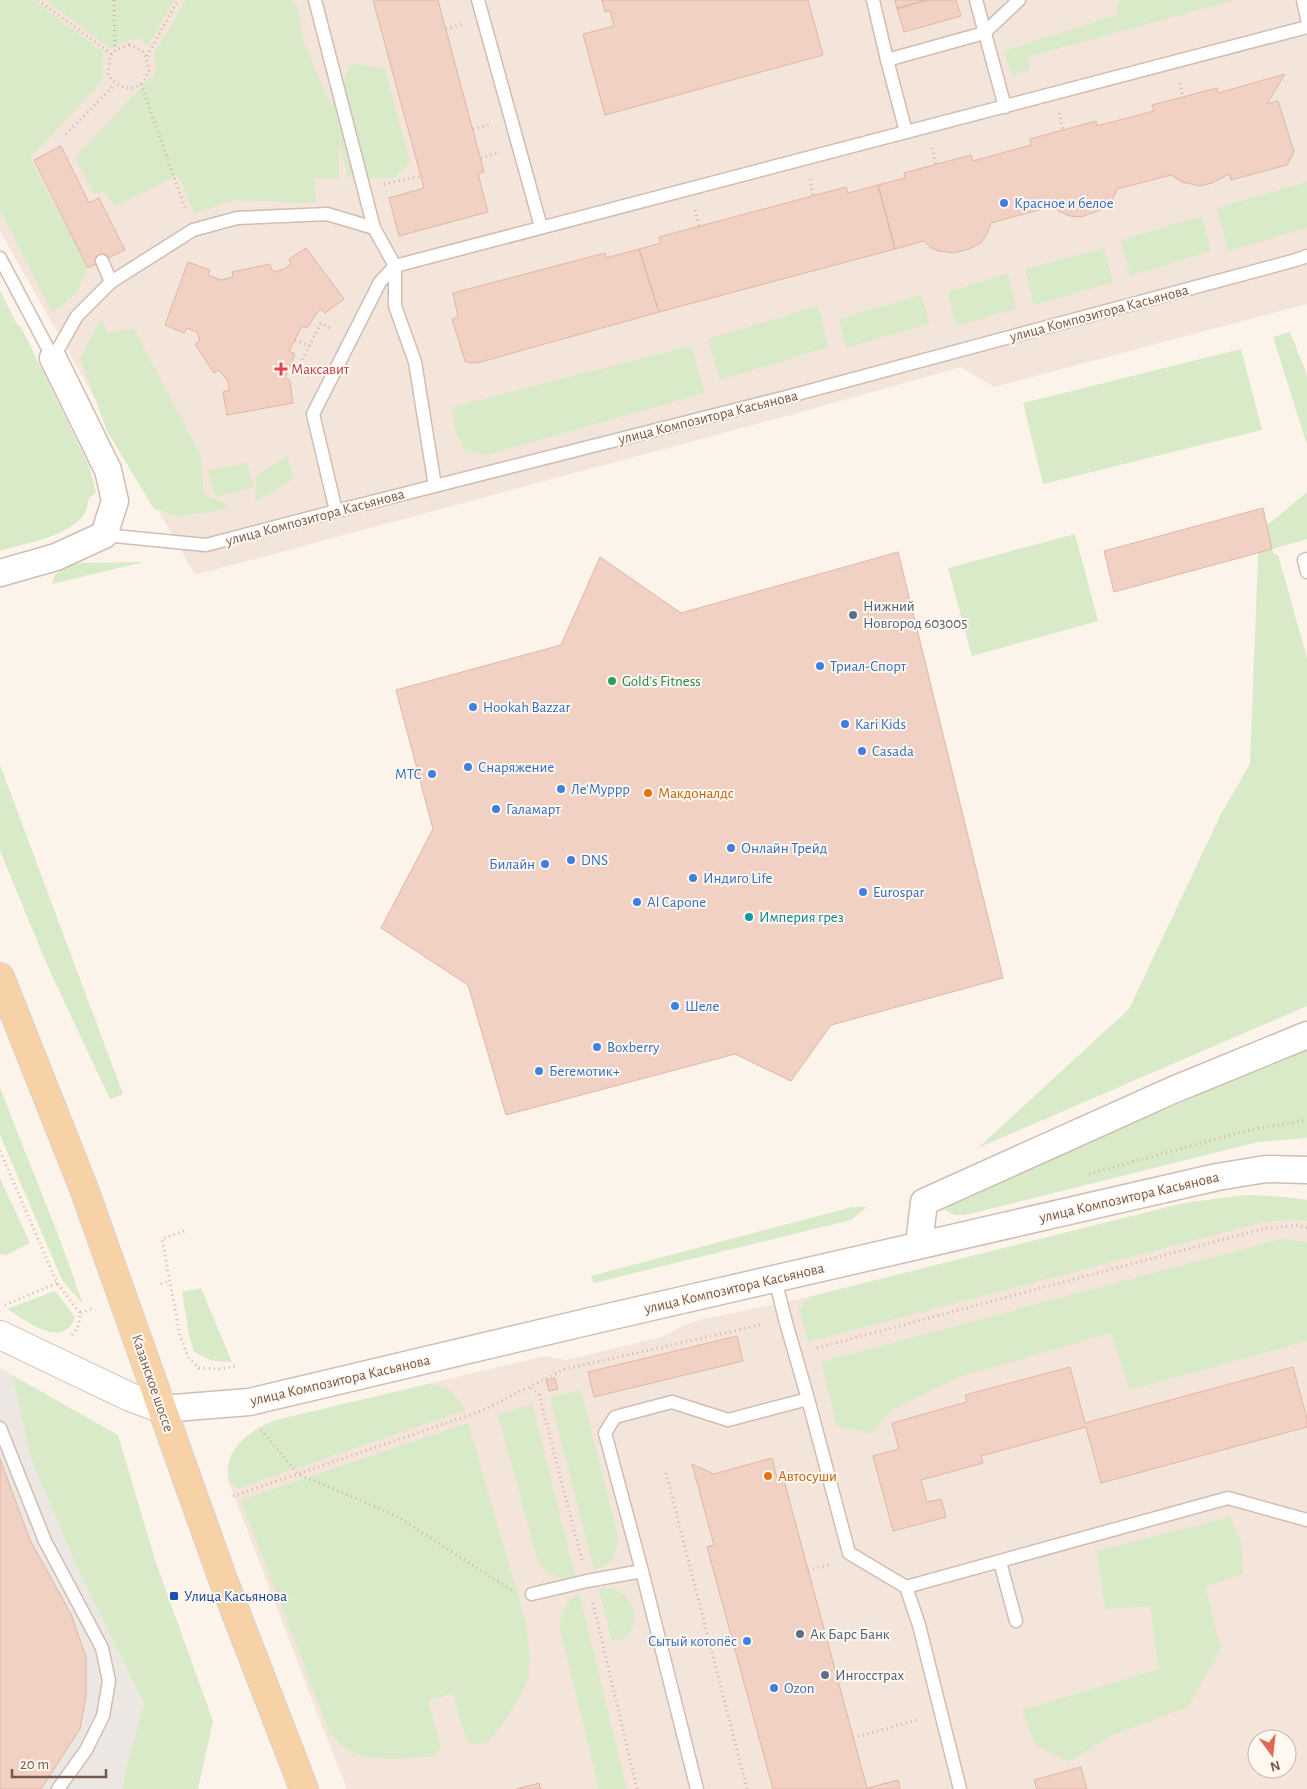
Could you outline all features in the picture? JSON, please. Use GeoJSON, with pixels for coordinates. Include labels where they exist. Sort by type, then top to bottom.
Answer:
{"type":"FeatureCollection","features":[{"type":"Feature","properties":{"kind":"main road","name":"Казанское шоссе"},"geometry":{"type":"LineString","coordinates":[[0,977],[84,1189],[222,1577],[304,1789]]}},
{"type":"Feature","properties":{"kind":"street"},"geometry":{"type":"LineString","coordinates":[[53,358],[108,470],[115,501],[104,536]]}},
{"type":"Feature","properties":{"kind":"street","name":"улица Композитора Касьянова"},"geometry":{"type":"LineString","coordinates":[[0,573],[56,557],[104,536]]}},
{"type":"Feature","properties":{"kind":"street"},"geometry":{"type":"LineString","coordinates":[[919,1245],[924,1202],[1173,1090],[1307,1035]]}},
{"type":"Feature","properties":{"kind":"street","name":"улица Композитора Касьянова"},"geometry":{"type":"LineString","coordinates":[[162,1409],[250,1402],[1217,1177],[1266,1169],[1307,1170]]}},
{"type":"Feature","properties":{"kind":"street"},"geometry":{"type":"LineString","coordinates":[[0,1335],[130,1397],[162,1409]]}},
{"type":"Feature","properties":{"kind":"lane"},"geometry":{"type":"LineString","coordinates":[[315,0],[374,228],[395,266],[395,306],[415,362],[435,486]]}},
{"type":"Feature","properties":{"kind":"lane"},"geometry":{"type":"LineString","coordinates":[[478,0],[541,227]]}},
{"type":"Feature","properties":{"kind":"lane"},"geometry":{"type":"LineString","coordinates":[[873,0],[906,132]]}},
{"type":"Feature","properties":{"kind":"lane"},"geometry":{"type":"LineString","coordinates":[[976,0],[1005,107]]}},
{"type":"Feature","properties":{"kind":"lane"},"geometry":{"type":"LineString","coordinates":[[887,60],[984,33],[1019,0]]}},
{"type":"Feature","properties":{"kind":"lane"},"geometry":{"type":"LineString","coordinates":[[1303,0],[1307,19]]}},
{"type":"Feature","properties":{"kind":"lane"},"geometry":{"type":"LineString","coordinates":[[336,510],[313,414],[380,282],[395,266],[1307,27]]}},
{"type":"Feature","properties":{"kind":"lane"},"geometry":{"type":"LineString","coordinates":[[53,358],[77,316],[111,282],[193,230],[237,218],[327,214],[374,228]]}},
{"type":"Feature","properties":{"kind":"lane","name":"улица Композитора Касьянова"},"geometry":{"type":"LineString","coordinates":[[104,536],[206,545],[336,510],[790,396],[1307,256]]}},
{"type":"Feature","properties":{"kind":"lane"},"geometry":{"type":"LineString","coordinates":[[0,258],[53,358]]}},
{"type":"Feature","properties":{"kind":"lane"},"geometry":{"type":"LineString","coordinates":[[102,261],[111,282]]}},
{"type":"Feature","properties":{"kind":"lane"},"geometry":{"type":"LineString","coordinates":[[1307,559],[1304,560],[1307,572]]}},
{"type":"Feature","properties":{"kind":"lane"},"geometry":{"type":"LineString","coordinates":[[775,1279],[784,1319],[850,1553],[906,1587],[919,1625],[960,1789]]}},
{"type":"Feature","properties":{"kind":"lane"},"geometry":{"type":"LineString","coordinates":[[697,1789],[605,1432],[615,1417],[672,1402],[728,1420],[808,1399]]}},
{"type":"Feature","properties":{"kind":"lane"},"geometry":{"type":"LineString","coordinates":[[0,1428],[45,1541],[102,1648],[109,1681],[103,1716],[86,1750],[58,1789]]}},
{"type":"Feature","properties":{"kind":"lane"},"geometry":{"type":"LineString","coordinates":[[906,1587],[1228,1498],[1307,1520]]}},
{"type":"Feature","properties":{"kind":"lane"},"geometry":{"type":"LineString","coordinates":[[1000,1562],[1016,1621]]}},
{"type":"Feature","properties":{"kind":"lane"},"geometry":{"type":"LineString","coordinates":[[532,1594],[642,1571]]}},
{"type":"Feature","properties":{"kind":"path"},"geometry":{"type":"LineString","coordinates":[[38,0],[111,54]]}},
{"type":"Feature","properties":{"kind":"path"},"geometry":{"type":"LineString","coordinates":[[114,0],[115,50]]}},
{"type":"Feature","properties":{"kind":"path"},"geometry":{"type":"LineString","coordinates":[[147,56],[178,0]]}},
{"type":"Feature","properties":{"kind":"path"},"geometry":{"type":"LineString","coordinates":[[129,45],[140,48],[147,56],[149,71],[141,84],[129,88],[114,84],[108,75],[111,54],[115,50],[129,45]]}},
{"type":"Feature","properties":{"kind":"path"},"geometry":{"type":"LineString","coordinates":[[66,134],[114,84]]}},
{"type":"Feature","properties":{"kind":"path"},"geometry":{"type":"LineString","coordinates":[[141,84],[193,230]]}},
{"type":"Feature","properties":{"kind":"path"},"geometry":{"type":"LineString","coordinates":[[364,190],[420,176]]}},
{"type":"Feature","properties":{"kind":"path"},"geometry":{"type":"LineString","coordinates":[[297,370],[321,324]]}},
{"type":"Feature","properties":{"kind":"path"},"geometry":{"type":"LineString","coordinates":[[295,340],[310,346]]}},
{"type":"Feature","properties":{"kind":"path"},"geometry":{"type":"LineString","coordinates":[[1085,1175],[1245,1131],[1307,1120]]}},
{"type":"Feature","properties":{"kind":"path"},"geometry":{"type":"LineString","coordinates":[[0,1151],[57,1283],[80,1313]]}},
{"type":"Feature","properties":{"kind":"path"},"geometry":{"type":"LineString","coordinates":[[794,1354],[1262,1229],[1296,1225],[1307,1228]]}},
{"type":"Feature","properties":{"kind":"path"},"geometry":{"type":"LineString","coordinates":[[184,1231],[162,1239],[180,1336],[188,1357],[199,1368],[218,1369],[236,1366]]}},
{"type":"Feature","properties":{"kind":"path"},"geometry":{"type":"LineString","coordinates":[[161,1284],[170,1281]]}},
{"type":"Feature","properties":{"kind":"path"},"geometry":{"type":"LineString","coordinates":[[0,1307],[57,1283]]}},
{"type":"Feature","properties":{"kind":"path"},"geometry":{"type":"LineString","coordinates":[[234,1496],[479,1412],[565,1370],[784,1319]]}},
{"type":"Feature","properties":{"kind":"path"},"geometry":{"type":"LineString","coordinates":[[259,1427],[298,1474],[395,1515],[518,1596],[532,1594]]}},
{"type":"Feature","properties":{"kind":"path"},"geometry":{"type":"LineString","coordinates":[[666,1473],[747,1789]]}},
{"type":"Feature","properties":{"kind":"path"},"geometry":{"type":"LineString","coordinates":[[853,1738],[942,1713]]}},
{"type":"Feature","properties":{"kind":"shaded area"},"geometry":{"type":"Polygon","coordinates":[[[0,0],[1307,0],[1307,304],[994,387],[961,367],[794,414],[195,575],[0,231],[0,0]]]}},
{"type":"Feature","properties":{"kind":"shaded area"},"geometry":{"type":"Polygon","coordinates":[[[1247,1195],[1307,1200],[1307,1789],[347,1789],[230,1485],[228,1470],[231,1455],[242,1440],[259,1427],[276,1420],[545,1356],[566,1360],[662,1337],[691,1322],[812,1296],[1184,1203],[1247,1195]]]}},
{"type":"Feature","properties":{"kind":"shaded area"},"geometry":{"type":"Polygon","coordinates":[[[0,1368],[12,1375],[31,1459],[80,1574],[144,1705],[125,1771],[123,1789],[0,1789],[0,1368]]]}},
{"type":"Feature","properties":{"kind":"green space"},"geometry":{"type":"Polygon","coordinates":[[[0,0],[33,0],[103,52],[103,80],[30,158],[88,267],[77,292],[66,303],[52,312],[0,210],[0,0]]]}},
{"type":"Feature","properties":{"kind":"green space"},"geometry":{"type":"Polygon","coordinates":[[[46,0],[174,0],[148,46],[139,39],[124,41],[111,49],[46,0]]]}},
{"type":"Feature","properties":{"kind":"green space"},"geometry":{"type":"Polygon","coordinates":[[[186,0],[291,0],[298,7],[303,40],[331,106],[352,63],[385,69],[410,163],[393,178],[348,177],[339,142],[339,179],[314,178],[316,203],[233,200],[195,214],[178,175],[115,206],[103,191],[94,194],[75,158],[156,72],[155,52],[186,0]]]}},
{"type":"Feature","properties":{"kind":"green space"},"geometry":{"type":"Polygon","coordinates":[[[1119,0],[1235,0],[1027,57],[1030,69],[1012,76],[1004,51],[1116,15],[1119,0]]]}},
{"type":"Feature","properties":{"kind":"green space"},"geometry":{"type":"Polygon","coordinates":[[[1307,182],[1307,228],[1228,251],[1217,208],[1307,182]]]}},
{"type":"Feature","properties":{"kind":"green space"},"geometry":{"type":"Polygon","coordinates":[[[1202,216],[1211,251],[1130,276],[1121,240],[1202,216]]]}},
{"type":"Feature","properties":{"kind":"green space"},"geometry":{"type":"Polygon","coordinates":[[[1104,248],[1113,282],[1034,305],[1025,269],[1104,248]]]}},
{"type":"Feature","properties":{"kind":"green space"},"geometry":{"type":"Polygon","coordinates":[[[1008,273],[1016,309],[956,326],[948,292],[1008,273]]]}},
{"type":"Feature","properties":{"kind":"green space"},"geometry":{"type":"Polygon","coordinates":[[[0,290],[18,326],[21,327],[90,468],[96,493],[89,498],[85,513],[69,528],[46,538],[0,551],[0,290]]]}},
{"type":"Feature","properties":{"kind":"green space"},"geometry":{"type":"Polygon","coordinates":[[[921,295],[930,323],[846,348],[839,319],[921,295]]]}},
{"type":"Feature","properties":{"kind":"green space"},"geometry":{"type":"Polygon","coordinates":[[[818,306],[828,347],[720,380],[708,339],[818,306]]]}},
{"type":"Feature","properties":{"kind":"green space"},"geometry":{"type":"Polygon","coordinates":[[[101,319],[108,333],[134,329],[201,456],[204,495],[225,503],[228,509],[178,516],[154,509],[107,431],[80,357],[101,319]]]}},
{"type":"Feature","properties":{"kind":"green space"},"geometry":{"type":"Polygon","coordinates":[[[1290,332],[1307,375],[1307,445],[1273,337],[1290,332]]]}},
{"type":"Feature","properties":{"kind":"green space"},"geometry":{"type":"Polygon","coordinates":[[[691,346],[705,393],[486,455],[465,450],[456,433],[452,407],[691,346]]]}},
{"type":"Feature","properties":{"kind":"green space"},"geometry":{"type":"Polygon","coordinates":[[[1241,349],[1262,430],[1043,484],[1023,403],[1241,349]]]}},
{"type":"Feature","properties":{"kind":"green space"},"geometry":{"type":"Polygon","coordinates":[[[287,456],[293,479],[255,502],[256,476],[287,456]]]}},
{"type":"Feature","properties":{"kind":"green space"},"geometry":{"type":"Polygon","coordinates":[[[247,463],[254,487],[216,497],[208,471],[247,463]]]}},
{"type":"Feature","properties":{"kind":"green space"},"geometry":{"type":"Polygon","coordinates":[[[1307,492],[1307,539],[1272,549],[1274,554],[1278,555],[1307,658],[1307,1006],[978,1148],[1129,1009],[1220,816],[1250,764],[1259,532],[1307,492]]]}},
{"type":"Feature","properties":{"kind":"green space"},"geometry":{"type":"Polygon","coordinates":[[[1075,534],[1098,621],[972,656],[948,568],[1075,534]]]}},
{"type":"Feature","properties":{"kind":"green space"},"geometry":{"type":"Polygon","coordinates":[[[144,562],[52,584],[55,575],[71,563],[144,562]]]}},
{"type":"Feature","properties":{"kind":"green space"},"geometry":{"type":"Polygon","coordinates":[[[0,765],[123,1094],[110,1099],[48,967],[0,851],[0,765]]]}},
{"type":"Feature","properties":{"kind":"green space"},"geometry":{"type":"Polygon","coordinates":[[[1307,1048],[1307,1138],[1257,1142],[965,1215],[954,1215],[943,1209],[960,1199],[1307,1048]]]}},
{"type":"Feature","properties":{"kind":"green space"},"geometry":{"type":"Polygon","coordinates":[[[0,1088],[62,1245],[83,1304],[62,1280],[0,1135],[0,1088]]]}},
{"type":"Feature","properties":{"kind":"green space"},"geometry":{"type":"Polygon","coordinates":[[[0,1178],[30,1243],[6,1255],[0,1254],[0,1178]]]}},
{"type":"Feature","properties":{"kind":"green space"},"geometry":{"type":"Polygon","coordinates":[[[1247,1195],[1307,1200],[1307,1221],[1295,1219],[1263,1222],[808,1342],[799,1307],[812,1296],[1184,1203],[1247,1195]]]}},
{"type":"Feature","properties":{"kind":"green space"},"geometry":{"type":"Polygon","coordinates":[[[852,1207],[867,1207],[851,1220],[594,1283],[591,1276],[852,1207]]]}},
{"type":"Feature","properties":{"kind":"green space"},"geometry":{"type":"Polygon","coordinates":[[[1281,1239],[1307,1242],[1307,1341],[1130,1390],[1111,1333],[959,1377],[893,1409],[871,1433],[837,1426],[821,1362],[1281,1239]]]}},
{"type":"Feature","properties":{"kind":"green space"},"geometry":{"type":"Polygon","coordinates":[[[201,1288],[232,1362],[213,1361],[194,1352],[189,1335],[182,1292],[201,1288]]]}},
{"type":"Feature","properties":{"kind":"green space"},"geometry":{"type":"Polygon","coordinates":[[[55,1291],[75,1317],[70,1327],[62,1332],[44,1330],[7,1309],[55,1291]]]}},
{"type":"Feature","properties":{"kind":"green space"},"geometry":{"type":"Polygon","coordinates":[[[12,1375],[118,1435],[156,1563],[213,1721],[198,1789],[123,1789],[125,1771],[144,1704],[80,1574],[31,1459],[12,1375]]]}},
{"type":"Feature","properties":{"kind":"green space"},"geometry":{"type":"Polygon","coordinates":[[[429,1384],[451,1391],[465,1410],[237,1489],[236,1484],[230,1485],[228,1471],[233,1452],[245,1438],[268,1424],[276,1420],[429,1384]]]}},
{"type":"Feature","properties":{"kind":"green space"},"geometry":{"type":"Polygon","coordinates":[[[581,1390],[618,1536],[613,1558],[606,1565],[594,1570],[550,1397],[581,1390]]]}},
{"type":"Feature","properties":{"kind":"green space"},"geometry":{"type":"Polygon","coordinates":[[[532,1404],[575,1576],[563,1578],[554,1576],[538,1561],[498,1415],[532,1404]]]}},
{"type":"Feature","properties":{"kind":"green space"},"geometry":{"type":"Polygon","coordinates":[[[468,1423],[526,1623],[530,1656],[528,1677],[506,1719],[486,1742],[472,1745],[465,1735],[453,1693],[428,1701],[440,1744],[439,1751],[435,1756],[388,1759],[364,1756],[344,1747],[330,1733],[241,1500],[468,1423]]]}},
{"type":"Feature","properties":{"kind":"green space"},"geometry":{"type":"Polygon","coordinates":[[[1229,1517],[1241,1540],[1243,1574],[1205,1587],[1221,1648],[1188,1707],[1110,1736],[1069,1762],[1035,1745],[1022,1710],[1159,1669],[1150,1606],[1105,1609],[1097,1551],[1229,1517]]]}},
{"type":"Feature","properties":{"kind":"green space"},"geometry":{"type":"Polygon","coordinates":[[[599,1589],[615,1589],[622,1592],[631,1604],[634,1611],[633,1626],[630,1633],[624,1638],[612,1641],[599,1589]]]}},
{"type":"Feature","properties":{"kind":"green space"},"geometry":{"type":"Polygon","coordinates":[[[579,1593],[627,1789],[599,1789],[560,1629],[561,1617],[565,1608],[579,1593]]]}},
{"type":"Feature","properties":{"kind":"building"},"geometry":{"type":"Polygon","coordinates":[[[373,0],[438,0],[484,172],[478,174],[488,212],[399,236],[389,198],[424,188],[373,0]]]}},
{"type":"Feature","properties":{"kind":"building"},"geometry":{"type":"Polygon","coordinates":[[[602,0],[808,0],[823,55],[605,115],[583,34],[614,26],[610,11],[605,12],[602,0]]]}},
{"type":"Feature","properties":{"kind":"building"},"geometry":{"type":"Polygon","coordinates":[[[895,0],[927,0],[897,9],[895,0]]]}},
{"type":"Feature","properties":{"kind":"building"},"geometry":{"type":"Polygon","coordinates":[[[926,0],[956,0],[961,16],[904,32],[897,8],[926,0]]]}},
{"type":"Feature","properties":{"kind":"building"},"geometry":{"type":"Polygon","coordinates":[[[1285,74],[1267,104],[1278,101],[1294,152],[1287,165],[1231,180],[1229,174],[1212,183],[1200,186],[1182,182],[1171,175],[1117,189],[1113,199],[1106,208],[1081,217],[1070,216],[1060,212],[1053,206],[991,223],[981,243],[954,253],[931,248],[924,241],[895,249],[878,185],[905,178],[904,173],[971,155],[973,161],[1031,145],[1030,139],[1096,121],[1097,126],[1154,111],[1152,105],[1217,88],[1218,93],[1285,74]]]}},
{"type":"Feature","properties":{"kind":"building"},"geometry":{"type":"Polygon","coordinates":[[[61,146],[89,203],[99,198],[125,250],[88,268],[34,160],[61,146]]]}},
{"type":"Feature","properties":{"kind":"building"},"geometry":{"type":"Polygon","coordinates":[[[878,185],[895,249],[659,312],[639,249],[661,243],[659,237],[846,187],[848,193],[878,185]]]}},
{"type":"Feature","properties":{"kind":"building"},"geometry":{"type":"Polygon","coordinates":[[[306,248],[344,299],[325,313],[320,309],[307,328],[302,326],[289,351],[295,354],[285,378],[290,381],[293,403],[227,415],[223,392],[230,390],[227,379],[218,370],[214,373],[195,344],[200,341],[197,332],[187,328],[184,333],[165,325],[188,262],[210,270],[208,275],[221,280],[233,277],[232,272],[270,264],[273,272],[284,269],[291,264],[289,259],[306,248]]]}},
{"type":"Feature","properties":{"kind":"building"},"geometry":{"type":"Polygon","coordinates":[[[639,249],[659,312],[477,363],[465,361],[452,319],[458,317],[453,293],[605,253],[606,258],[639,249]]]}},
{"type":"Feature","properties":{"kind":"building"},"geometry":{"type":"Polygon","coordinates":[[[1263,508],[1272,549],[1114,592],[1104,551],[1263,508]]]}},
{"type":"Feature","properties":{"kind":"building","name":"Индиго Life"},"geometry":{"type":"Polygon","coordinates":[[[898,552],[1003,978],[831,1025],[791,1081],[735,1054],[506,1115],[468,985],[381,928],[433,829],[396,690],[561,645],[600,557],[681,613],[898,552]]]}},
{"type":"Feature","properties":{"kind":"building"},"geometry":{"type":"Polygon","coordinates":[[[737,1336],[743,1361],[594,1397],[588,1372],[737,1336]]]}},
{"type":"Feature","properties":{"kind":"building"},"geometry":{"type":"Polygon","coordinates":[[[1070,1367],[1085,1423],[1293,1367],[1307,1419],[1307,1427],[1101,1483],[1086,1427],[981,1456],[983,1463],[921,1480],[927,1502],[941,1499],[946,1517],[893,1531],[873,1456],[899,1449],[892,1423],[967,1402],[965,1395],[1070,1367]]]}},
{"type":"Feature","properties":{"kind":"building"},"geometry":{"type":"Polygon","coordinates":[[[555,1378],[558,1389],[549,1391],[546,1380],[555,1378]]]}},
{"type":"Feature","properties":{"kind":"building"},"geometry":{"type":"Polygon","coordinates":[[[772,1458],[777,1478],[783,1477],[867,1788],[898,1780],[900,1789],[773,1789],[707,1547],[714,1545],[692,1464],[714,1474],[772,1458]]]}},
{"type":"Feature","properties":{"kind":"building"},"geometry":{"type":"Polygon","coordinates":[[[0,1459],[30,1540],[71,1614],[86,1657],[86,1697],[80,1729],[41,1789],[0,1789],[0,1459]]]}},
{"type":"Feature","properties":{"kind":"building"},"geometry":{"type":"Polygon","coordinates":[[[1081,1767],[1087,1789],[1037,1789],[1034,1780],[1081,1767]]]}},
{"type":"Feature","properties":{"kind":"building"},"geometry":{"type":"Polygon","coordinates":[[[539,1783],[541,1789],[516,1789],[539,1783]]]}},
{"type":"Feature","properties":{"kind":"place","name":"Красное и белое"},"geometry":{"type":"Point","coordinates":[1004,203]}},
{"type":"Feature","properties":{"kind":"place","name":"Максавит"},"geometry":{"type":"Point","coordinates":[281,369]}},
{"type":"Feature","properties":{"kind":"place","name":"Нижний Новгород 603005"},"geometry":{"type":"Point","coordinates":[853,615]}},
{"type":"Feature","properties":{"kind":"place","name":"Триал-Спорт"},"geometry":{"type":"Point","coordinates":[820,666]}},
{"type":"Feature","properties":{"kind":"place","name":"Gold's Fitness"},"geometry":{"type":"Point","coordinates":[612,681]}},
{"type":"Feature","properties":{"kind":"place","name":"Hookah Bazzar"},"geometry":{"type":"Point","coordinates":[473,707]}},
{"type":"Feature","properties":{"kind":"place","name":"Kari Kids"},"geometry":{"type":"Point","coordinates":[845,724]}},
{"type":"Feature","properties":{"kind":"place","name":"Casada"},"geometry":{"type":"Point","coordinates":[862,751]}},
{"type":"Feature","properties":{"kind":"place","name":"Снаряжение"},"geometry":{"type":"Point","coordinates":[468,767]}},
{"type":"Feature","properties":{"kind":"place","name":"МТС"},"geometry":{"type":"Point","coordinates":[432,774]}},
{"type":"Feature","properties":{"kind":"place","name":"Ле'Муррр"},"geometry":{"type":"Point","coordinates":[561,789]}},
{"type":"Feature","properties":{"kind":"place","name":"Макдоналдс"},"geometry":{"type":"Point","coordinates":[648,793]}},
{"type":"Feature","properties":{"kind":"place","name":"Галамарт"},"geometry":{"type":"Point","coordinates":[496,809]}},
{"type":"Feature","properties":{"kind":"place","name":"Онлайн Трейд"},"geometry":{"type":"Point","coordinates":[731,848]}},
{"type":"Feature","properties":{"kind":"place","name":"DNS"},"geometry":{"type":"Point","coordinates":[571,860]}},
{"type":"Feature","properties":{"kind":"place","name":"Билайн"},"geometry":{"type":"Point","coordinates":[545,864]}},
{"type":"Feature","properties":{"kind":"place","name":"Индиго Life"},"geometry":{"type":"Point","coordinates":[693,878]}},
{"type":"Feature","properties":{"kind":"place","name":"Eurospar"},"geometry":{"type":"Point","coordinates":[863,892]}},
{"type":"Feature","properties":{"kind":"place","name":"Al Capone"},"geometry":{"type":"Point","coordinates":[637,902]}},
{"type":"Feature","properties":{"kind":"place","name":"Империя грез"},"geometry":{"type":"Point","coordinates":[749,917]}},
{"type":"Feature","properties":{"kind":"place","name":"Шеле"},"geometry":{"type":"Point","coordinates":[675,1006]}},
{"type":"Feature","properties":{"kind":"place","name":"Boxberry"},"geometry":{"type":"Point","coordinates":[597,1047]}},
{"type":"Feature","properties":{"kind":"place","name":"Бегемотик+"},"geometry":{"type":"Point","coordinates":[539,1071]}},
{"type":"Feature","properties":{"kind":"place","name":"Автосуши"},"geometry":{"type":"Point","coordinates":[768,1476]}},
{"type":"Feature","properties":{"kind":"place","name":"Улица Касьянова"},"geometry":{"type":"Point","coordinates":[174,1596]}},
{"type":"Feature","properties":{"kind":"place","name":"Ак Барс Банк"},"geometry":{"type":"Point","coordinates":[800,1634]}},
{"type":"Feature","properties":{"kind":"place","name":"Сытый котопёс"},"geometry":{"type":"Point","coordinates":[747,1641]}},
{"type":"Feature","properties":{"kind":"place","name":"Ингосстрах"},"geometry":{"type":"Point","coordinates":[825,1675]}},
{"type":"Feature","properties":{"kind":"place","name":"Ozon"},"geometry":{"type":"Point","coordinates":[774,1688]}}]}
